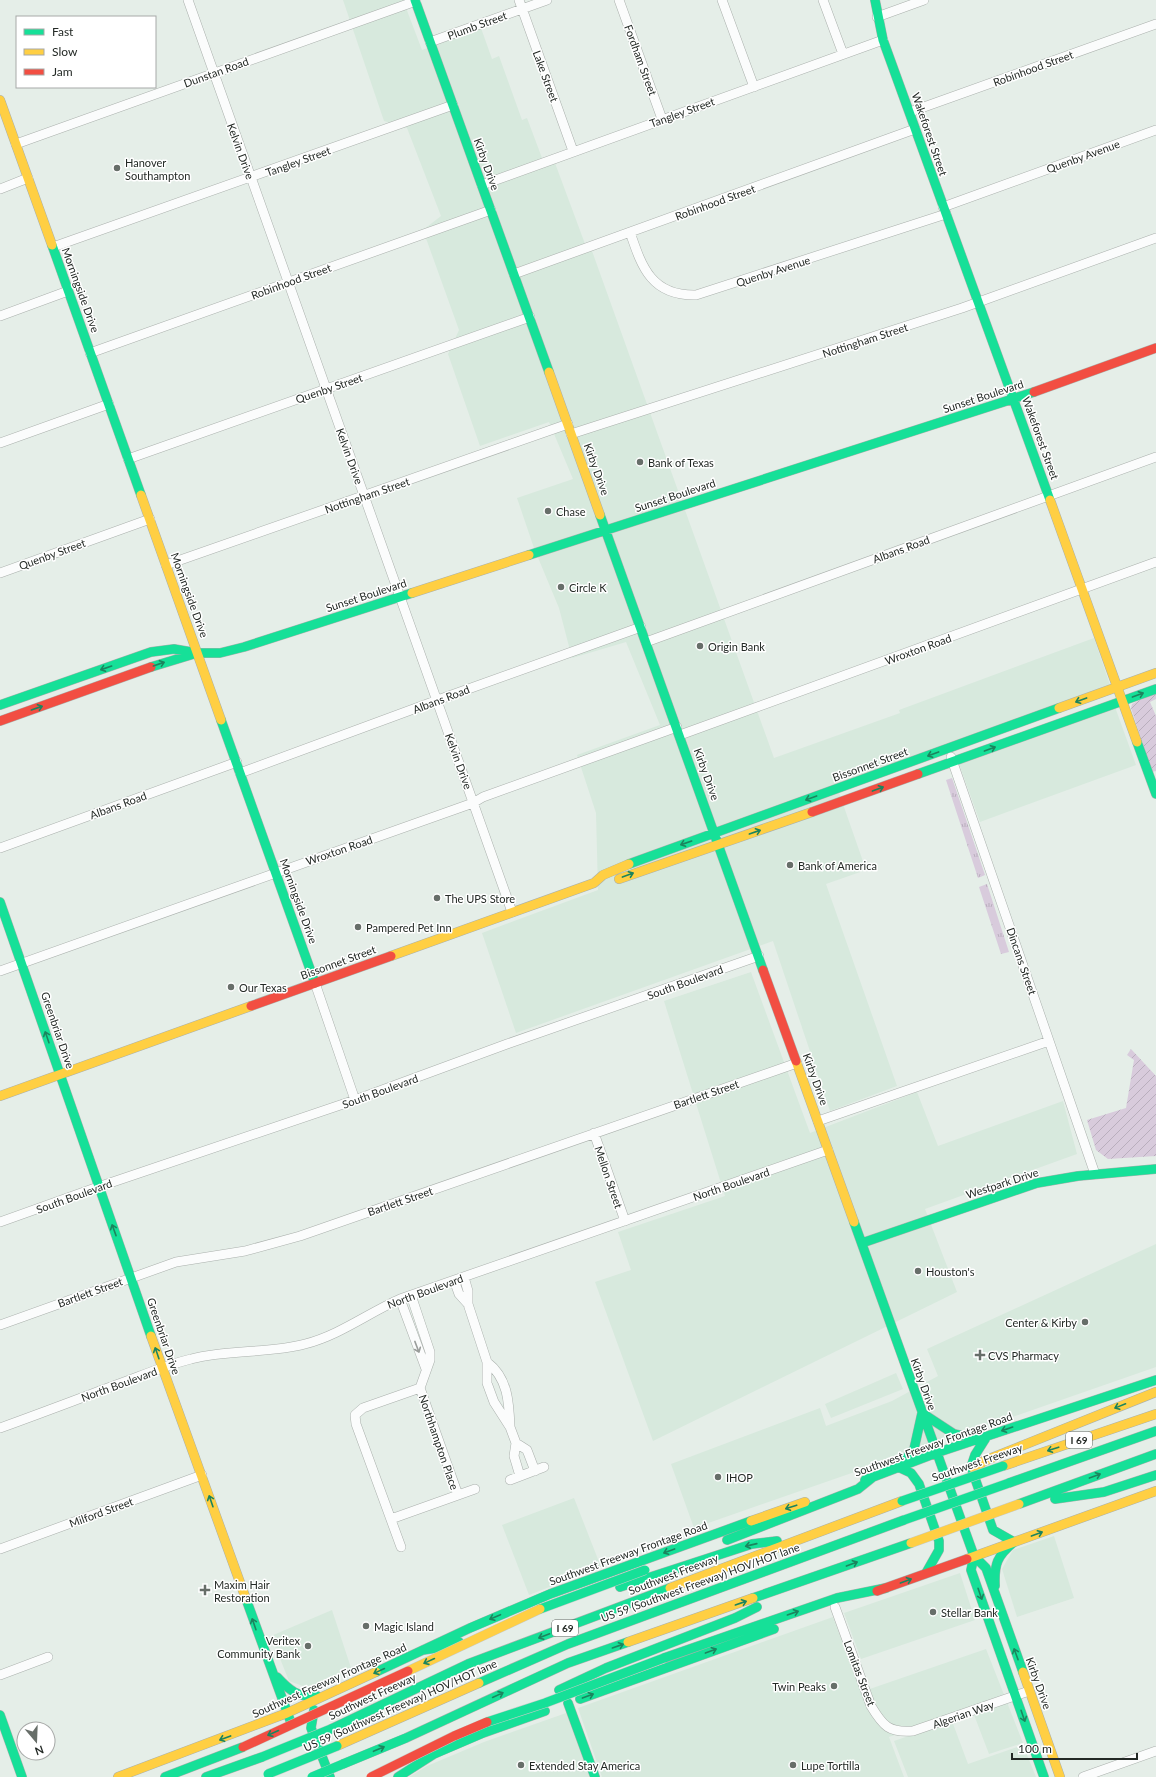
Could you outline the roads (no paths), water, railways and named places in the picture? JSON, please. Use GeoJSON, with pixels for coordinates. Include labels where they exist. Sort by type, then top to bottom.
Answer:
{"type":"FeatureCollection","features":[{"type":"Feature","properties":{"kind":"main road","name":"Wakeforest Street"},"geometry":{"type":"LineString","coordinates":[[875,0],[877,17],[883,40],[1156,794]]}},
{"type":"Feature","properties":{"kind":"main road","name":"Kirby Drive"},"geometry":{"type":"LineString","coordinates":[[416,1],[936,1453],[974,1556],[986,1568],[1060,1777]]}},
{"type":"Feature","properties":{"kind":"main road","name":"Morningside Drive"},"geometry":{"type":"LineString","coordinates":[[0,100],[315,983]]}},
{"type":"Feature","properties":{"kind":"main road","name":"Sunset Boulevard"},"geometry":{"type":"LineString","coordinates":[[0,721],[166,662],[198,653],[220,653],[244,647],[1014,399],[1156,348]]}},
{"type":"Feature","properties":{"kind":"main road","name":"Sunset Boulevard"},"geometry":{"type":"LineString","coordinates":[[0,705],[151,652],[186,648],[198,653]]}},
{"type":"Feature","properties":{"kind":"main road","name":"Bissonnet Street"},"geometry":{"type":"LineString","coordinates":[[0,1096],[594,883],[603,875],[658,853],[715,834],[1156,673]]}},
{"type":"Feature","properties":{"kind":"main road","name":"Bissonnet Street"},"geometry":{"type":"LineString","coordinates":[[594,883],[604,884],[846,800],[1156,688]]}},
{"type":"Feature","properties":{"kind":"main road"},"geometry":{"type":"LineString","coordinates":[[842,787],[846,800]]}},
{"type":"Feature","properties":{"kind":"main road","name":"Greenbriar Drive"},"geometry":{"type":"LineString","coordinates":[[0,902],[162,1368],[287,1713],[308,1777]]}},
{"type":"Feature","properties":{"kind":"main road","name":"Westpark Drive"},"geometry":{"type":"LineString","coordinates":[[862,1243],[1037,1183],[1095,1174],[1156,1169]]}},
{"type":"Feature","properties":{"kind":"main road","name":"Southwest Freeway Frontage Road"},"geometry":{"type":"LineString","coordinates":[[118,1777],[235,1734],[287,1713],[470,1628],[550,1594],[828,1495],[936,1453],[1156,1380]]}},
{"type":"Feature","properties":{"kind":"main road"},"geometry":{"type":"LineString","coordinates":[[959,1481],[984,1461],[1156,1392]]}},
{"type":"Feature","properties":{"kind":"main road"},"geometry":{"type":"LineString","coordinates":[[926,1573],[939,1550],[939,1541],[919,1484],[911,1473],[898,1467],[914,1449],[922,1413],[954,1434],[983,1437],[971,1468],[993,1530],[1014,1542]]}},
{"type":"Feature","properties":{"kind":"main road","name":"Southwest Freeway"},"geometry":{"type":"LineString","coordinates":[[206,1777],[262,1757],[331,1729],[468,1664],[897,1503],[1156,1414]]}},
{"type":"Feature","properties":{"kind":"main road","name":"US 59 (Southwest Freeway) HOV/HOT lane"},"geometry":{"type":"LineString","coordinates":[[265,1776],[337,1746],[568,1644],[904,1520],[1156,1431]]}},
{"type":"Feature","properties":{"kind":"main road"},"geometry":{"type":"LineString","coordinates":[[312,1777],[406,1738],[568,1663],[816,1577],[1156,1454]]}},
{"type":"Feature","properties":{"kind":"main road"},"geometry":{"type":"LineString","coordinates":[[1019,1504],[1104,1492],[1156,1475]]}},
{"type":"Feature","properties":{"kind":"main road"},"geometry":{"type":"LineString","coordinates":[[718,1544],[845,1494],[858,1488],[873,1477]]}},
{"type":"Feature","properties":{"kind":"main road"},"geometry":{"type":"LineString","coordinates":[[434,1754],[483,1733],[1156,1491]]}},
{"type":"Feature","properties":{"kind":"main road"},"geometry":{"type":"LineString","coordinates":[[424,1650],[444,1647],[752,1544],[803,1538]]}},
{"type":"Feature","properties":{"kind":"main road"},"geometry":{"type":"LineString","coordinates":[[996,1598],[994,1576],[996,1563],[1000,1554],[1014,1542]]}},
{"type":"Feature","properties":{"kind":"main road","name":"Kirby Drive"},"geometry":{"type":"LineString","coordinates":[[974,1556],[971,1570],[1044,1777]]}},
{"type":"Feature","properties":{"kind":"main road"},"geometry":{"type":"LineString","coordinates":[[165,1777],[242,1747],[333,1707],[548,1605],[679,1558]]}},
{"type":"Feature","properties":{"kind":"main road"},"geometry":{"type":"LineString","coordinates":[[398,1777],[434,1754],[488,1724],[606,1668],[735,1618],[816,1577]]}},
{"type":"Feature","properties":{"kind":"main road"},"geometry":{"type":"LineString","coordinates":[[371,1777],[454,1736],[491,1720],[545,1703],[664,1658],[837,1598],[886,1588]]}},
{"type":"Feature","properties":{"kind":"main road"},"geometry":{"type":"LineString","coordinates":[[271,1671],[290,1692],[300,1697],[312,1697],[329,1694]]}},
{"type":"Feature","properties":{"kind":"main road"},"geometry":{"type":"LineString","coordinates":[[329,1694],[314,1709],[311,1728],[330,1777]]}},
{"type":"Feature","properties":{"kind":"main road"},"geometry":{"type":"LineString","coordinates":[[568,1703],[595,1777]]}},
{"type":"Feature","properties":{"kind":"main road"},"geometry":{"type":"LineString","coordinates":[[0,1715],[22,1777]]}},
{"type":"Feature","properties":{"kind":"street","name":"Kelvin Drive"},"geometry":{"type":"LineString","coordinates":[[188,0],[512,912]]}},
{"type":"Feature","properties":{"kind":"street","name":"Plumb Street"},"geometry":{"type":"LineString","coordinates":[[430,42],[520,4],[547,0]]}},
{"type":"Feature","properties":{"kind":"street","name":"Fordham Street"},"geometry":{"type":"LineString","coordinates":[[619,0],[662,119]]}},
{"type":"Feature","properties":{"kind":"street"},"geometry":{"type":"LineString","coordinates":[[722,0],[754,87]]}},
{"type":"Feature","properties":{"kind":"street"},"geometry":{"type":"LineString","coordinates":[[823,0],[843,54]]}},
{"type":"Feature","properties":{"kind":"street"},"geometry":{"type":"LineString","coordinates":[[877,17],[924,0]]}},
{"type":"Feature","properties":{"kind":"street","name":"Dunstan Road"},"geometry":{"type":"LineString","coordinates":[[16,144],[416,1]]}},
{"type":"Feature","properties":{"kind":"street","name":"Lake Street"},"geometry":{"type":"LineString","coordinates":[[520,4],[573,152]]}},
{"type":"Feature","properties":{"kind":"street","name":"Robinhood Street"},"geometry":{"type":"LineString","coordinates":[[910,112],[1156,24]]}},
{"type":"Feature","properties":{"kind":"street","name":"Tangley Street"},"geometry":{"type":"LineString","coordinates":[[482,185],[883,40]]}},
{"type":"Feature","properties":{"kind":"street","name":"Tangley Street"},"geometry":{"type":"LineString","coordinates":[[53,247],[453,106]]}},
{"type":"Feature","properties":{"kind":"street","name":"Robinhood Street"},"geometry":{"type":"LineString","coordinates":[[514,274],[916,129]]}},
{"type":"Feature","properties":{"kind":"street","name":"Quenby Avenue"},"geometry":{"type":"LineString","coordinates":[[630,232],[644,269],[657,285],[675,293],[696,295],[944,211],[1156,130]]}},
{"type":"Feature","properties":{"kind":"street"},"geometry":{"type":"LineString","coordinates":[[0,189],[28,178]]}},
{"type":"Feature","properties":{"kind":"street","name":"Robinhood Street"},"geometry":{"type":"LineString","coordinates":[[90,353],[491,210]]}},
{"type":"Feature","properties":{"kind":"street","name":"Nottingham Street"},"geometry":{"type":"LineString","coordinates":[[572,434],[978,303],[1156,238]]}},
{"type":"Feature","properties":{"kind":"street"},"geometry":{"type":"LineString","coordinates":[[0,316],[68,291]]}},
{"type":"Feature","properties":{"kind":"street","name":"Quenby Street"},"geometry":{"type":"LineString","coordinates":[[128,459],[530,317]]}},
{"type":"Feature","properties":{"kind":"street"},"geometry":{"type":"LineString","coordinates":[[0,443],[109,404]]}},
{"type":"Feature","properties":{"kind":"street","name":"Nottingham Street"},"geometry":{"type":"LineString","coordinates":[[166,565],[568,424]]}},
{"type":"Feature","properties":{"kind":"street","name":"Albans Road"},"geometry":{"type":"LineString","coordinates":[[646,642],[1156,457]]}},
{"type":"Feature","properties":{"kind":"street","name":"Quenby Street"},"geometry":{"type":"LineString","coordinates":[[0,573],[150,518]]}},
{"type":"Feature","properties":{"kind":"street","name":"Wroxton Road"},"geometry":{"type":"LineString","coordinates":[[0,971],[473,803],[483,797],[678,731],[1156,562]]}},
{"type":"Feature","properties":{"kind":"street","name":"Albans Road"},"geometry":{"type":"LineString","coordinates":[[240,772],[641,627]]}},
{"type":"Feature","properties":{"kind":"street","name":"Dincans Street"},"geometry":{"type":"LineString","coordinates":[[948,748],[1095,1174]]}},
{"type":"Feature","properties":{"kind":"street","name":"Albans Road"},"geometry":{"type":"LineString","coordinates":[[0,848],[237,762]]}},
{"type":"Feature","properties":{"kind":"street","name":"South Boulevard"},"geometry":{"type":"LineString","coordinates":[[0,1222],[98,1186],[355,1100],[507,1044],[759,956]]}},
{"type":"Feature","properties":{"kind":"street","name":"Morningside Drive"},"geometry":{"type":"LineString","coordinates":[[315,983],[355,1100]]}},
{"type":"Feature","properties":{"kind":"street"},"geometry":{"type":"LineString","coordinates":[[818,1121],[1049,1041]]}},
{"type":"Feature","properties":{"kind":"street","name":"Bartlett Street"},"geometry":{"type":"LineString","coordinates":[[0,1325],[130,1277],[176,1262],[244,1250],[292,1238],[797,1063]]}},
{"type":"Feature","properties":{"kind":"street","name":"Mellon Street"},"geometry":{"type":"LineString","coordinates":[[594,1133],[625,1220]]}},
{"type":"Feature","properties":{"kind":"street","name":"North Boulevard"},"geometry":{"type":"LineString","coordinates":[[0,1428],[162,1368],[191,1359],[209,1355],[280,1349],[304,1345],[346,1329],[381,1307],[400,1299],[828,1150]]}},
{"type":"Feature","properties":{"kind":"street"},"geometry":{"type":"LineString","coordinates":[[464,1277],[468,1291],[468,1304],[487,1362],[488,1383],[494,1402],[510,1427],[516,1443],[514,1456],[520,1476]]}},
{"type":"Feature","properties":{"kind":"street"},"geometry":{"type":"LineString","coordinates":[[454,1280],[459,1294],[468,1304]]}},
{"type":"Feature","properties":{"kind":"street","name":"Northhampton Place"},"geometry":{"type":"LineString","coordinates":[[411,1295],[430,1352],[420,1388],[458,1496]]}},
{"type":"Feature","properties":{"kind":"street"},"geometry":{"type":"LineString","coordinates":[[400,1299],[426,1369]]}},
{"type":"Feature","properties":{"kind":"street"},"geometry":{"type":"LineString","coordinates":[[412,1333],[423,1329]]}},
{"type":"Feature","properties":{"kind":"street"},"geometry":{"type":"LineString","coordinates":[[487,1362],[498,1371],[502,1377],[509,1399],[510,1427]]}},
{"type":"Feature","properties":{"kind":"street","name":"Northhampton Place"},"geometry":{"type":"LineString","coordinates":[[401,1547],[356,1424],[355,1415],[363,1408],[420,1388]]}},
{"type":"Feature","properties":{"kind":"street"},"geometry":{"type":"LineString","coordinates":[[510,1480],[540,1469],[527,1450],[516,1443]]}},
{"type":"Feature","properties":{"kind":"street","name":"Milford Street"},"geometry":{"type":"LineString","coordinates":[[0,1549],[202,1476]]}},
{"type":"Feature","properties":{"kind":"street","name":"Northhampton Place"},"geometry":{"type":"LineString","coordinates":[[391,1520],[475,1489]]}},
{"type":"Feature","properties":{"kind":"street","name":"Lomitas Street"},"geometry":{"type":"LineString","coordinates":[[835,1607],[871,1706],[880,1720],[890,1729],[896,1730]]}},
{"type":"Feature","properties":{"kind":"street"},"geometry":{"type":"LineString","coordinates":[[0,1674],[48,1657]]}},
{"type":"Feature","properties":{"kind":"street","name":"Algerian Way"},"geometry":{"type":"LineString","coordinates":[[896,1730],[913,1731],[1029,1691]]}},
{"type":"Feature","properties":{"kind":"street"},"geometry":{"type":"LineString","coordinates":[[1083,1777],[1156,1751]]}},
{"type":"Feature","properties":{"kind":"place","name":"Hanover Southampton"},"geometry":{"type":"Point","coordinates":[117,168]}},
{"type":"Feature","properties":{"kind":"place","name":"Bank of Texas"},"geometry":{"type":"Point","coordinates":[640,462]}},
{"type":"Feature","properties":{"kind":"place","name":"Chase"},"geometry":{"type":"Point","coordinates":[548,511]}},
{"type":"Feature","properties":{"kind":"place","name":"Circle K"},"geometry":{"type":"Point","coordinates":[561,587]}},
{"type":"Feature","properties":{"kind":"place","name":"Origin Bank"},"geometry":{"type":"Point","coordinates":[700,646]}},
{"type":"Feature","properties":{"kind":"place","name":"Bank of America"},"geometry":{"type":"Point","coordinates":[790,865]}},
{"type":"Feature","properties":{"kind":"place","name":"The UPS Store"},"geometry":{"type":"Point","coordinates":[437,898]}},
{"type":"Feature","properties":{"kind":"place","name":"Pampered Pet Inn"},"geometry":{"type":"Point","coordinates":[358,927]}},
{"type":"Feature","properties":{"kind":"place","name":"Our Texas"},"geometry":{"type":"Point","coordinates":[231,987]}},
{"type":"Feature","properties":{"kind":"place","name":"Houston's"},"geometry":{"type":"Point","coordinates":[918,1271]}},
{"type":"Feature","properties":{"kind":"place","name":"Center & Kirby"},"geometry":{"type":"Point","coordinates":[1085,1322]}},
{"type":"Feature","properties":{"kind":"place","name":"CVS Pharmacy"},"geometry":{"type":"Point","coordinates":[980,1355]}},
{"type":"Feature","properties":{"kind":"place","name":"IHOP"},"geometry":{"type":"Point","coordinates":[718,1477]}},
{"type":"Feature","properties":{"kind":"place","name":"Maxim Hair Restoration"},"geometry":{"type":"Point","coordinates":[205,1590]}},
{"type":"Feature","properties":{"kind":"place","name":"Stellar Bank"},"geometry":{"type":"Point","coordinates":[933,1612]}},
{"type":"Feature","properties":{"kind":"place","name":"Magic Island"},"geometry":{"type":"Point","coordinates":[366,1626]}},
{"type":"Feature","properties":{"kind":"place","name":"Veritex Community Bank"},"geometry":{"type":"Point","coordinates":[308,1646]}},
{"type":"Feature","properties":{"kind":"place","name":"Twin Peaks"},"geometry":{"type":"Point","coordinates":[834,1686]}},
{"type":"Feature","properties":{"kind":"place","name":"Extended Stay America"},"geometry":{"type":"Point","coordinates":[521,1765]}},
{"type":"Feature","properties":{"kind":"place","name":"Lupe Tortilla"},"geometry":{"type":"Point","coordinates":[793,1765]}}]}
